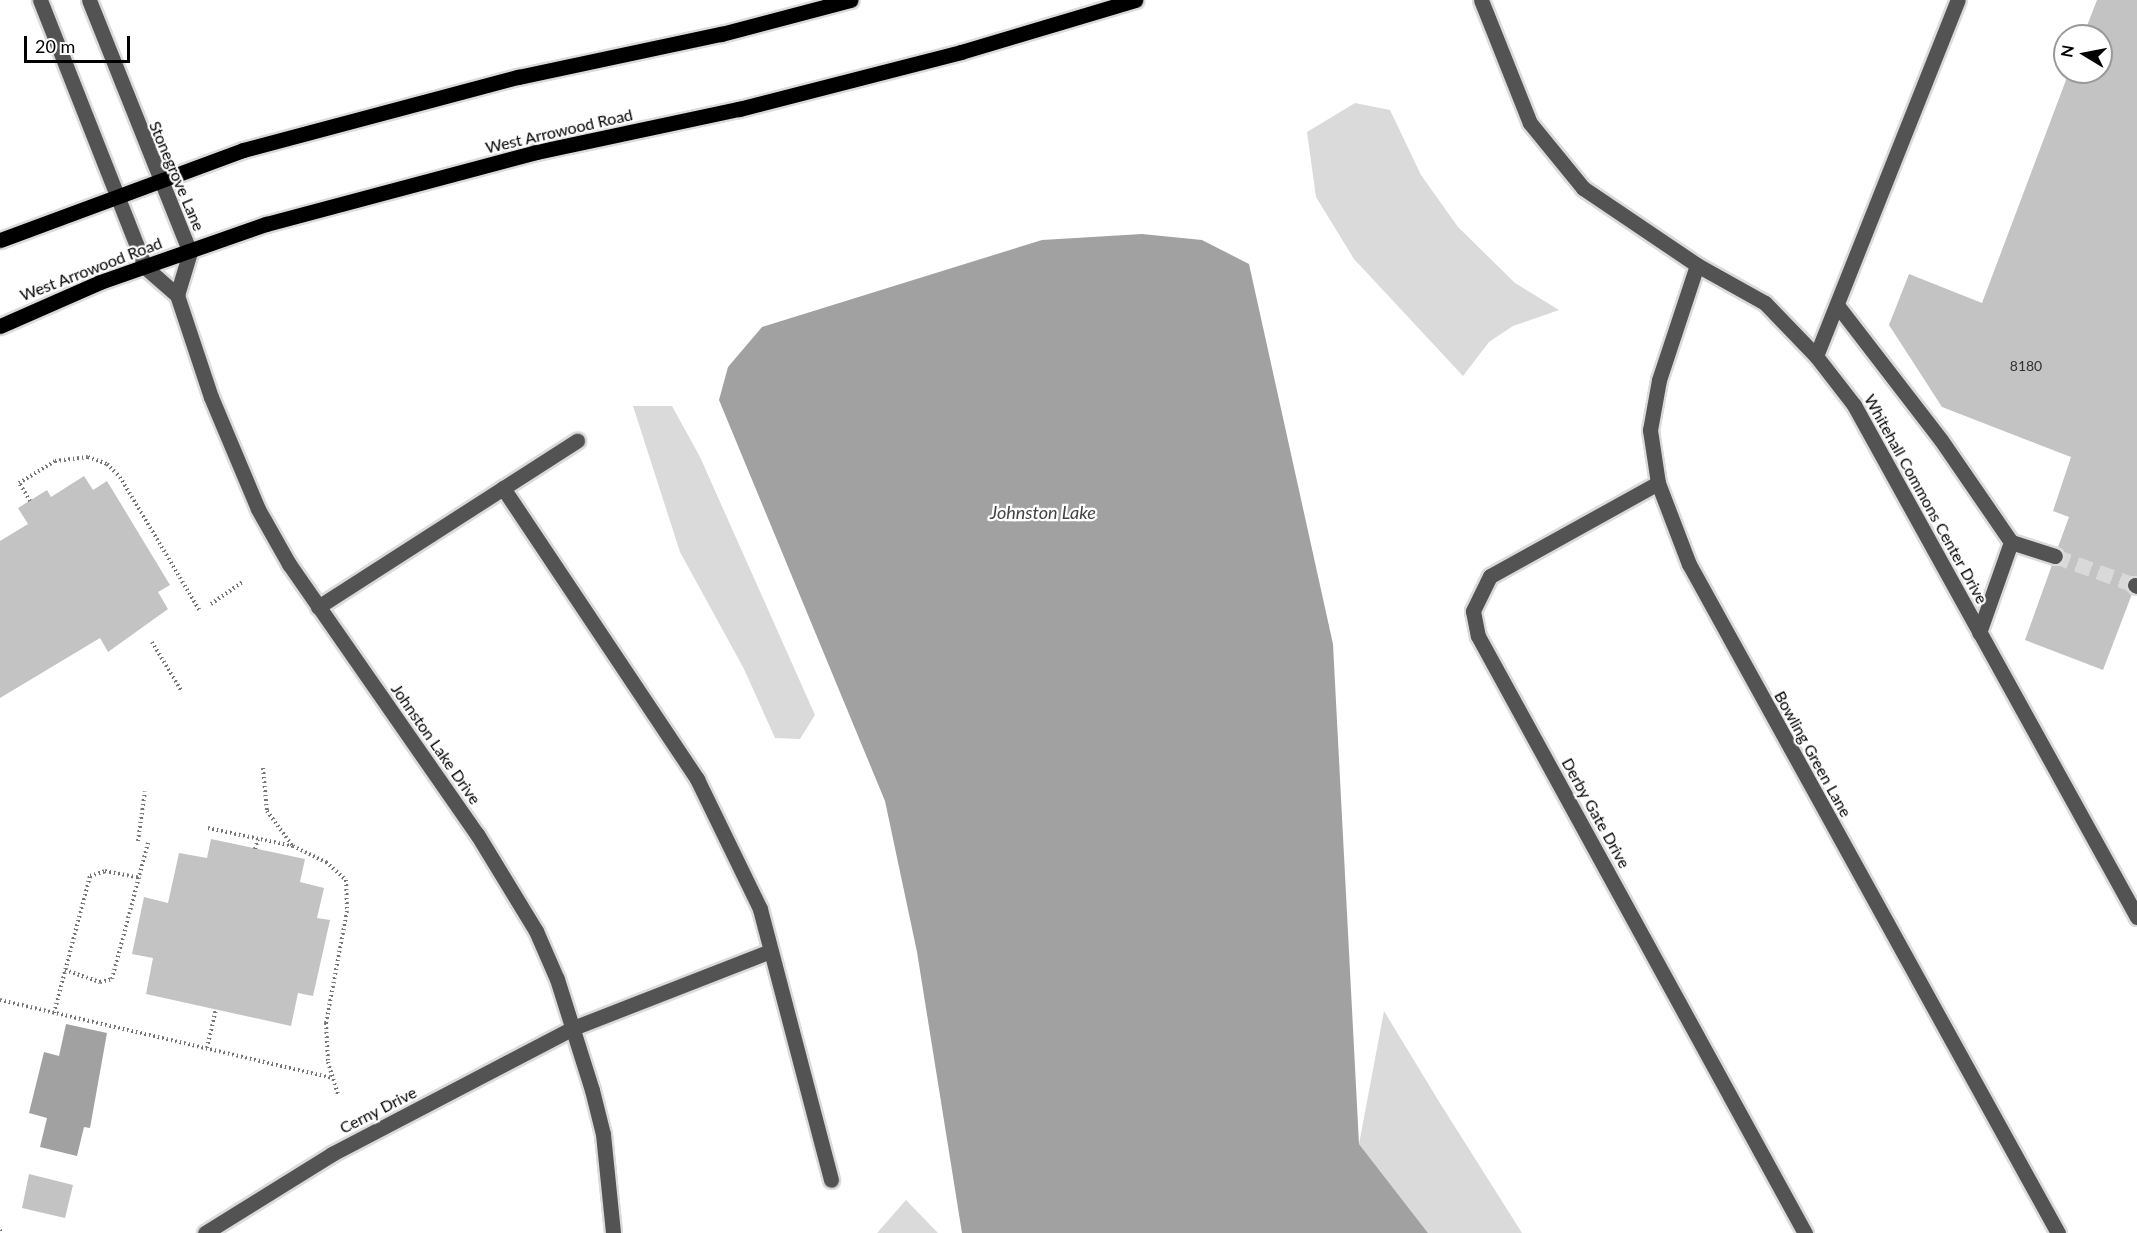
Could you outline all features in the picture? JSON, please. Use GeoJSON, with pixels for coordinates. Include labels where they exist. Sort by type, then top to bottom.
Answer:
{"type":"FeatureCollection","features":[{"type":"Feature","properties":{"kind":"main road"},"geometry":{"type":"LineString","coordinates":[[0,240],[161,177],[243,150],[518,77],[721,34],[851,0]]}},
{"type":"Feature","properties":{"kind":"main road","name":"West Arrowood Road"},"geometry":{"type":"LineString","coordinates":[[0,326],[145,267],[266,224],[536,152],[738,109],[961,52],[1135,0]]}},
{"type":"Feature","properties":{"kind":"street"},"geometry":{"type":"LineString","coordinates":[[40,0],[120,194],[145,267],[177,295]]}},
{"type":"Feature","properties":{"kind":"street","name":"Stonegrove Lane"},"geometry":{"type":"LineString","coordinates":[[89,0],[130,111],[161,177],[190,252],[177,295]]}},
{"type":"Feature","properties":{"kind":"street","name":"Whitehall Commons Center Drive"},"geometry":{"type":"LineString","coordinates":[[1481,0],[1530,123],[1583,188],[1697,265],[1765,303],[1816,356],[1854,405],[2137,917]]}},
{"type":"Feature","properties":{"kind":"street"},"geometry":{"type":"LineString","coordinates":[[1816,356],[1958,0]]}},
{"type":"Feature","properties":{"kind":"street","name":"Bowling Green Lane"},"geometry":{"type":"LineString","coordinates":[[1697,265],[1659,380],[1650,430],[1658,483],[1689,564],[2056,1232]]}},
{"type":"Feature","properties":{"kind":"street","name":"Johnston Lake Drive"},"geometry":{"type":"LineString","coordinates":[[177,295],[211,397],[258,509],[318,607],[512,886],[536,931],[573,1028],[603,1134],[613,1233]]}},
{"type":"Feature","properties":{"kind":"street"},"geometry":{"type":"LineString","coordinates":[[1837,305],[1941,440],[2011,542],[2055,556]]}},
{"type":"Feature","properties":{"kind":"street"},"geometry":{"type":"LineString","coordinates":[[318,607],[577,441]]}},
{"type":"Feature","properties":{"kind":"street","name":"Derby Gate Drive"},"geometry":{"type":"LineString","coordinates":[[1658,483],[1490,576],[1473,611],[1478,636],[1805,1233]]}},
{"type":"Feature","properties":{"kind":"street"},"geometry":{"type":"LineString","coordinates":[[503,488],[697,779],[760,909],[831,1180]]}},
{"type":"Feature","properties":{"kind":"street"},"geometry":{"type":"LineString","coordinates":[[1979,633],[2011,542]]}},
{"type":"Feature","properties":{"kind":"street","name":"Cerny Drive"},"geometry":{"type":"LineString","coordinates":[[204,1233],[332,1154],[573,1028],[771,951]]}},
{"type":"Feature","properties":{"kind":"path"},"geometry":{"type":"LineString","coordinates":[[30,501],[19,483],[55,461],[88,456],[107,464],[120,477],[200,611]]}},
{"type":"Feature","properties":{"kind":"path"},"geometry":{"type":"LineString","coordinates":[[211,604],[243,582]]}},
{"type":"Feature","properties":{"kind":"path"},"geometry":{"type":"LineString","coordinates":[[152,642],[182,692]]}},
{"type":"Feature","properties":{"kind":"path"},"geometry":{"type":"LineString","coordinates":[[263,768],[267,811],[293,846]]}},
{"type":"Feature","properties":{"kind":"path"},"geometry":{"type":"LineString","coordinates":[[138,841],[145,791]]}},
{"type":"Feature","properties":{"kind":"path"},"geometry":{"type":"LineString","coordinates":[[208,828],[293,846],[326,862],[346,880],[347,911],[326,1023],[333,1078],[338,1095]]}},
{"type":"Feature","properties":{"kind":"path"},"geometry":{"type":"LineString","coordinates":[[255,849],[258,839]]}},
{"type":"Feature","properties":{"kind":"path"},"geometry":{"type":"LineString","coordinates":[[65,970],[100,982],[112,979],[148,843]]}},
{"type":"Feature","properties":{"kind":"path"},"geometry":{"type":"LineString","coordinates":[[54,1012],[90,876],[105,871],[140,878]]}},
{"type":"Feature","properties":{"kind":"path"},"geometry":{"type":"LineString","coordinates":[[0,1000],[333,1078]]}},
{"type":"Feature","properties":{"kind":"path"},"geometry":{"type":"LineString","coordinates":[[207,1048],[216,1009]]}},
{"type":"Feature","properties":{"kind":"shaded area"},"geometry":{"type":"Polygon","coordinates":[[[1355,103],[1390,110],[1421,175],[1458,227],[1515,283],[1559,310],[1513,326],[1489,342],[1463,376],[1354,259],[1316,197],[1307,132],[1355,103]]]}},
{"type":"Feature","properties":{"kind":"shaded area"},"geometry":{"type":"Polygon","coordinates":[[[633,406],[672,406],[700,457],[815,715],[800,739],[775,738],[744,669],[680,552],[633,406]]]}},
{"type":"Feature","properties":{"kind":"shaded area"},"geometry":{"type":"Polygon","coordinates":[[[1384,1011],[1522,1233],[1428,1233],[1359,1144],[1384,1011]]]}},
{"type":"Feature","properties":{"kind":"shaded area"},"geometry":{"type":"Polygon","coordinates":[[[906,1200],[938,1233],[877,1233],[906,1200]]]}},
{"type":"Feature","properties":{"kind":"water","name":"Johnston Lake"},"geometry":{"type":"Polygon","coordinates":[[[1142,234],[1202,240],[1249,264],[1333,644],[1359,1144],[1428,1233],[962,1233],[917,952],[885,801],[719,400],[728,367],[762,327],[1042,240],[1142,234]]]}},
{"type":"Feature","properties":{"kind":"water"},"geometry":{"type":"Polygon","coordinates":[[[66,1024],[107,1033],[90,1128],[84,1127],[77,1156],[40,1147],[47,1118],[29,1113],[44,1052],[59,1056],[66,1024]]]}},
{"type":"Feature","properties":{"kind":"building"},"geometry":{"type":"Polygon","coordinates":[[[2097,0],[2137,0],[2137,576],[2126,581],[2132,594],[2103,670],[2025,640],[2052,565],[2064,558],[2058,547],[2069,517],[2053,511],[2071,457],[1942,407],[1889,325],[1909,274],[1982,303],[2064,84],[2113,84],[2113,24],[2088,24],[2097,0]]]}},
{"type":"Feature","properties":{"kind":"building"},"geometry":{"type":"Polygon","coordinates":[[[84,476],[93,490],[107,481],[170,585],[158,592],[168,609],[108,652],[100,638],[0,698],[0,541],[28,524],[18,508],[47,490],[51,497],[84,476]]]}},
{"type":"Feature","properties":{"kind":"building"},"geometry":{"type":"Polygon","coordinates":[[[211,839],[305,859],[300,882],[324,888],[317,918],[330,920],[313,996],[298,993],[291,1026],[146,994],[153,958],[132,954],[144,897],[168,903],[179,853],[207,858],[211,839]]]}},
{"type":"Feature","properties":{"kind":"building"},"geometry":{"type":"Polygon","coordinates":[[[29,1174],[73,1185],[65,1218],[22,1208],[29,1174]]]}},
{"type":"Feature","properties":{"kind":"tunnel"},"geometry":{"type":"LineString","coordinates":[[2055,556],[2135,585]]}}]}
